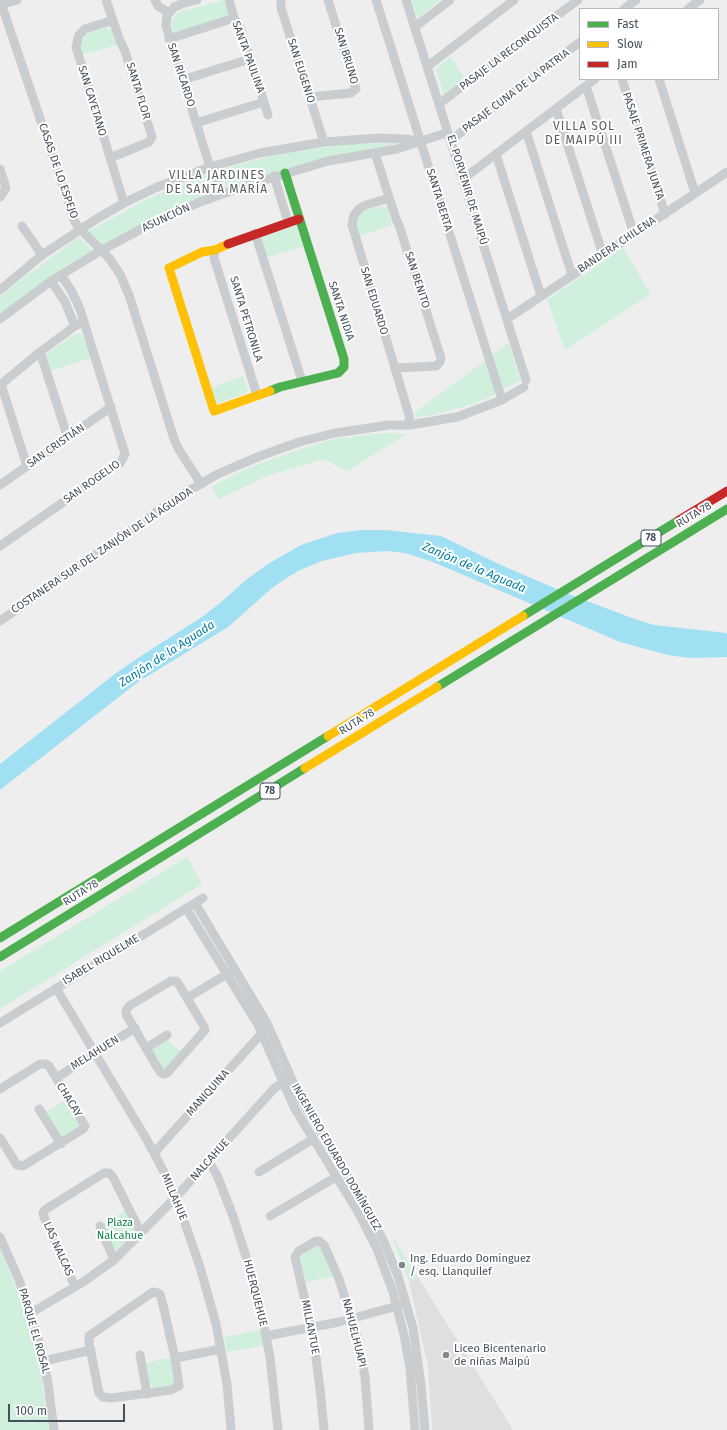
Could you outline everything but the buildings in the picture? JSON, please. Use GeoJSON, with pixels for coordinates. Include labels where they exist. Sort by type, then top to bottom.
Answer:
{"type":"FeatureCollection","features":[{"type":"Feature","properties":{"kind":"main road","name":"SANTA NIDIA"},"geometry":{"type":"LineString","coordinates":[[215,250],[202,252],[169,268],[214,411],[257,395],[302,381],[338,373],[343,369],[344,362],[285,173]]}},
{"type":"Feature","properties":{"kind":"main road"},"geometry":{"type":"LineString","coordinates":[[215,250],[221,246],[255,233],[299,219]]}},
{"type":"Feature","properties":{"kind":"main road","name":"RUTA 78"},"geometry":{"type":"LineString","coordinates":[[0,938],[727,491]]}},
{"type":"Feature","properties":{"kind":"main road","name":"RUTA 78"},"geometry":{"type":"LineString","coordinates":[[0,957],[538,624],[727,509]]}},
{"type":"Feature","properties":{"kind":"street"},"geometry":{"type":"LineString","coordinates":[[1,3],[17,0]]}},
{"type":"Feature","properties":{"kind":"street","name":"SANTA FLOR"},"geometry":{"type":"LineString","coordinates":[[106,0],[125,51],[152,137],[149,142],[110,158]]}},
{"type":"Feature","properties":{"kind":"street"},"geometry":{"type":"LineString","coordinates":[[155,0],[158,6],[169,13],[177,6],[197,0]]}},
{"type":"Feature","properties":{"kind":"street","name":"SANTA PAULINA"},"geometry":{"type":"LineString","coordinates":[[229,0],[234,18],[240,27],[268,115]]}},
{"type":"Feature","properties":{"kind":"street","name":"SAN EUGENIO"},"geometry":{"type":"LineString","coordinates":[[281,0],[281,8],[324,142]]}},
{"type":"Feature","properties":{"kind":"street","name":"SAN BRUNO"},"geometry":{"type":"LineString","coordinates":[[310,97],[351,93],[356,89],[328,0]]}},
{"type":"Feature","properties":{"kind":"street","name":"SANTA BERTA"},"geometry":{"type":"LineString","coordinates":[[376,0],[502,400]]}},
{"type":"Feature","properties":{"kind":"street","name":"EL PORVENIR DE MAIPÚ"},"geometry":{"type":"LineString","coordinates":[[406,0],[508,319],[525,384]]}},
{"type":"Feature","properties":{"kind":"street"},"geometry":{"type":"LineString","coordinates":[[415,27],[450,0]]}},
{"type":"Feature","properties":{"kind":"street"},"geometry":{"type":"LineString","coordinates":[[428,66],[514,0]]}},
{"type":"Feature","properties":{"kind":"street","name":"PASAJE LA RECONQUISTA"},"geometry":{"type":"LineString","coordinates":[[440,104],[578,0]]}},
{"type":"Feature","properties":{"kind":"street"},"geometry":{"type":"LineString","coordinates":[[627,8],[636,0]]}},
{"type":"Feature","properties":{"kind":"street"},"geometry":{"type":"LineString","coordinates":[[689,8],[700,0]]}},
{"type":"Feature","properties":{"kind":"street","name":"CASAS DE LO ESPEJO"},"geometry":{"type":"LineString","coordinates":[[1,3],[74,220],[80,229],[113,263],[126,287],[174,439],[178,448],[201,484]]}},
{"type":"Feature","properties":{"kind":"street","name":"SAN RICARDO"},"geometry":{"type":"LineString","coordinates":[[169,13],[166,19],[169,39],[210,167],[223,193]]}},
{"type":"Feature","properties":{"kind":"street"},"geometry":{"type":"LineString","coordinates":[[169,39],[234,18]]}},
{"type":"Feature","properties":{"kind":"street","name":"SAN CAYETANO"},"geometry":{"type":"LineString","coordinates":[[113,20],[85,29],[79,35],[76,47],[124,203]]}},
{"type":"Feature","properties":{"kind":"street","name":"PASAJE CUNA DE LA PATRIA"},"geometry":{"type":"LineString","coordinates":[[451,140],[579,43]]}},
{"type":"Feature","properties":{"kind":"street"},"geometry":{"type":"LineString","coordinates":[[182,80],[250,59]]}},
{"type":"Feature","properties":{"kind":"street"},"geometry":{"type":"LineString","coordinates":[[463,179],[594,80]]}},
{"type":"Feature","properties":{"kind":"street","name":"PASAJE PRIMERA JUNTA"},"geometry":{"type":"LineString","coordinates":[[622,80],[664,214]]}},
{"type":"Feature","properties":{"kind":"street"},"geometry":{"type":"LineString","coordinates":[[659,80],[695,193]]}},
{"type":"Feature","properties":{"kind":"street"},"geometry":{"type":"LineString","coordinates":[[586,86],[634,234]]}},
{"type":"Feature","properties":{"kind":"street"},"geometry":{"type":"LineString","coordinates":[[196,123],[264,102]]}},
{"type":"Feature","properties":{"kind":"street"},"geometry":{"type":"LineString","coordinates":[[556,108],[603,255]]}},
{"type":"Feature","properties":{"kind":"street"},"geometry":{"type":"LineString","coordinates":[[526,131],[572,275]]}},
{"type":"Feature","properties":{"kind":"street","name":"ASUNCIÓN"},"geometry":{"type":"LineString","coordinates":[[0,319],[51,281],[102,250],[157,221],[223,193],[274,176],[328,161],[403,148],[443,134]]}},
{"type":"Feature","properties":{"kind":"street","name":"ASUNCIÓN"},"geometry":{"type":"LineString","coordinates":[[0,290],[42,255],[80,229],[124,203],[170,182],[210,167],[260,153],[324,142],[379,138],[421,141]]}},
{"type":"Feature","properties":{"kind":"street","name":"SAN BENITO"},"geometry":{"type":"LineString","coordinates":[[375,153],[441,358],[440,362],[436,366],[395,368]]}},
{"type":"Feature","properties":{"kind":"street"},"geometry":{"type":"LineString","coordinates":[[496,154],[541,296]]}},
{"type":"Feature","properties":{"kind":"street"},"geometry":{"type":"LineString","coordinates":[[0,169],[6,188],[0,197]]}},
{"type":"Feature","properties":{"kind":"street","name":"BANDERA CHILENA"},"geometry":{"type":"LineString","coordinates":[[508,319],[727,172]]}},
{"type":"Feature","properties":{"kind":"street"},"geometry":{"type":"LineString","coordinates":[[274,176],[288,222]]}},
{"type":"Feature","properties":{"kind":"street","name":"SAN EDUARDO"},"geometry":{"type":"LineString","coordinates":[[389,198],[370,203],[360,208],[354,215],[352,225],[410,416],[410,425]]}},
{"type":"Feature","properties":{"kind":"street"},"geometry":{"type":"LineString","coordinates":[[22,226],[42,255]]}},
{"type":"Feature","properties":{"kind":"street"},"geometry":{"type":"LineString","coordinates":[[255,233],[302,381]]}},
{"type":"Feature","properties":{"kind":"street","name":"SANTA PETRONILA"},"geometry":{"type":"LineString","coordinates":[[215,250],[214,258],[257,395]]}},
{"type":"Feature","properties":{"kind":"street","name":"SAN ROGELIO"},"geometry":{"type":"LineString","coordinates":[[0,546],[123,460],[125,452],[84,321],[77,303],[61,275]]}},
{"type":"Feature","properties":{"kind":"street"},"geometry":{"type":"LineString","coordinates":[[51,281],[65,302],[75,326]]}},
{"type":"Feature","properties":{"kind":"street"},"geometry":{"type":"LineString","coordinates":[[27,466],[0,384],[40,352],[84,321]]}},
{"type":"Feature","properties":{"kind":"street"},"geometry":{"type":"LineString","coordinates":[[40,352],[68,438]]}},
{"type":"Feature","properties":{"kind":"street","name":"COSTANERA SUR DEL ZANJÓN DE LA AGUADA"},"geometry":{"type":"LineString","coordinates":[[0,621],[175,499],[216,475],[299,442],[335,433],[389,425],[410,425],[457,417],[502,400],[525,384]]}},
{"type":"Feature","properties":{"kind":"street","name":"SAN CRISTIÁN"},"geometry":{"type":"LineString","coordinates":[[0,485],[111,407]]}},
{"type":"Feature","properties":{"kind":"street","name":"ISABEL RIQUELME"},"geometry":{"type":"LineString","coordinates":[[0,1023],[199,900]]}},
{"type":"Feature","properties":{"kind":"street","name":"INGENIERO EDUARDO DOMÍNGUEZ"},"geometry":{"type":"LineString","coordinates":[[199,900],[231,971],[262,1033],[287,1080],[303,1102],[350,1179],[377,1228],[398,1276],[416,1345],[425,1430]]}},
{"type":"Feature","properties":{"kind":"street","name":"INGENIERO EDUARDO DOMÍNGUEZ"},"geometry":{"type":"LineString","coordinates":[[186,908],[271,1030],[296,1109],[358,1212],[372,1239],[385,1270],[397,1306],[404,1335],[410,1368],[415,1430]]}},
{"type":"Feature","properties":{"kind":"street"},"geometry":{"type":"LineString","coordinates":[[187,998],[231,971]]}},
{"type":"Feature","properties":{"kind":"street"},"geometry":{"type":"LineString","coordinates":[[170,981],[178,983],[187,998],[204,1027],[203,1032],[167,1073],[164,1074],[161,1073],[126,1014],[128,1008],[170,981]]}},
{"type":"Feature","properties":{"kind":"street","name":"MILLAHUE"},"geometry":{"type":"LineString","coordinates":[[56,988],[154,1153],[175,1198],[204,1277],[216,1324],[221,1349],[231,1430]]}},
{"type":"Feature","properties":{"kind":"street","name":"MELAHUEN"},"geometry":{"type":"LineString","coordinates":[[56,1078],[135,1028]]}},
{"type":"Feature","properties":{"kind":"street","name":"MANIQUINA"},"geometry":{"type":"LineString","coordinates":[[154,1153],[262,1033]]}},
{"type":"Feature","properties":{"kind":"street"},"geometry":{"type":"LineString","coordinates":[[146,1048],[167,1035]]}},
{"type":"Feature","properties":{"kind":"street","name":"CHACAY"},"geometry":{"type":"LineString","coordinates":[[0,1089],[42,1064],[49,1066],[85,1126],[83,1130],[25,1166],[20,1166],[15,1163],[0,1138]]}},
{"type":"Feature","properties":{"kind":"street","name":"NALCAHUE"},"geometry":{"type":"LineString","coordinates":[[31,1313],[75,1287],[114,1260],[209,1162],[270,1093],[287,1080]]}},
{"type":"Feature","properties":{"kind":"street"},"geometry":{"type":"LineString","coordinates":[[39,1109],[61,1144]]}},
{"type":"Feature","properties":{"kind":"street"},"geometry":{"type":"LineString","coordinates":[[259,1172],[314,1139]]}},
{"type":"Feature","properties":{"kind":"street","name":"HUERQUEHUE"},"geometry":{"type":"LineString","coordinates":[[209,1162],[217,1175],[242,1242],[256,1291],[266,1336],[274,1387],[278,1430]]}},
{"type":"Feature","properties":{"kind":"street","name":"LAS NALCAS"},"geometry":{"type":"LineString","coordinates":[[75,1287],[44,1218],[43,1213],[46,1209],[104,1173],[109,1173],[113,1177],[141,1233]]}},
{"type":"Feature","properties":{"kind":"street"},"geometry":{"type":"LineString","coordinates":[[270,1216],[336,1177]]}},
{"type":"Feature","properties":{"kind":"street"},"geometry":{"type":"LineString","coordinates":[[100,1226],[114,1260]]}},
{"type":"Feature","properties":{"kind":"street","name":"PARQUE EL ROSAL"},"geometry":{"type":"LineString","coordinates":[[0,1237],[15,1269],[31,1313],[44,1361],[52,1406],[54,1430]]}},
{"type":"Feature","properties":{"kind":"street","name":"MILLANTUE"},"geometry":{"type":"LineString","coordinates":[[321,1241],[316,1241],[299,1251],[295,1257],[311,1328],[320,1389],[324,1430]]}},
{"type":"Feature","properties":{"kind":"street","name":"NAHUELHUAPI"},"geometry":{"type":"LineString","coordinates":[[321,1241],[337,1274],[352,1319],[363,1365],[369,1430]]}},
{"type":"Feature","properties":{"kind":"street"},"geometry":{"type":"LineString","coordinates":[[157,1292],[160,1294],[163,1305],[175,1358],[179,1382],[177,1388],[147,1394],[108,1398],[101,1396],[99,1393],[89,1338],[92,1334],[149,1294],[157,1292]]}},
{"type":"Feature","properties":{"kind":"street"},"geometry":{"type":"LineString","coordinates":[[266,1336],[352,1319],[406,1303]]}},
{"type":"Feature","properties":{"kind":"street"},"geometry":{"type":"LineString","coordinates":[[175,1358],[221,1349]]}},
{"type":"Feature","properties":{"kind":"street"},"geometry":{"type":"LineString","coordinates":[[44,1361],[91,1350]]}},
{"type":"Feature","properties":{"kind":"street"},"geometry":{"type":"LineString","coordinates":[[140,1355],[147,1394]]}},
{"type":"Feature","properties":{"kind":"shaded area","name":"Liceo Bicentenario de niñas Maipú"},"geometry":{"type":"Polygon","coordinates":[[[418,1277],[513,1430],[432,1430],[428,1366],[409,1282],[418,1277]]]}},
{"type":"Feature","properties":{"kind":"green space"},"geometry":{"type":"Polygon","coordinates":[[[224,0],[229,16],[174,33],[171,22],[178,12],[224,0]]]}},
{"type":"Feature","properties":{"kind":"green space"},"geometry":{"type":"Polygon","coordinates":[[[411,0],[440,0],[418,19],[411,0]]]}},
{"type":"Feature","properties":{"kind":"green space"},"geometry":{"type":"Polygon","coordinates":[[[106,28],[112,31],[116,45],[82,55],[81,45],[85,36],[91,32],[106,28]]]}},
{"type":"Feature","properties":{"kind":"green space"},"geometry":{"type":"Polygon","coordinates":[[[450,57],[465,78],[444,95],[436,69],[450,57]]]}},
{"type":"Feature","properties":{"kind":"green space"},"geometry":{"type":"Polygon","coordinates":[[[399,143],[293,167],[228,189],[218,170],[283,153],[351,144],[399,143]]]}},
{"type":"Feature","properties":{"kind":"green space"},"geometry":{"type":"Polygon","coordinates":[[[207,174],[217,192],[148,220],[103,245],[88,232],[147,199],[207,174]]]}},
{"type":"Feature","properties":{"kind":"green space"},"geometry":{"type":"Polygon","coordinates":[[[383,206],[387,207],[392,225],[359,236],[356,226],[358,216],[365,210],[383,206]]]}},
{"type":"Feature","properties":{"kind":"green space"},"geometry":{"type":"Polygon","coordinates":[[[295,226],[303,247],[265,258],[259,238],[295,226]]]}},
{"type":"Feature","properties":{"kind":"green space"},"geometry":{"type":"Polygon","coordinates":[[[79,237],[93,251],[60,270],[0,316],[0,298],[6,291],[79,237]]]}},
{"type":"Feature","properties":{"kind":"green space"},"geometry":{"type":"Polygon","coordinates":[[[623,248],[651,294],[565,350],[547,300],[623,248]]]}},
{"type":"Feature","properties":{"kind":"green space"},"geometry":{"type":"Polygon","coordinates":[[[79,333],[84,337],[91,358],[50,371],[45,356],[75,334],[79,333]]]}},
{"type":"Feature","properties":{"kind":"green space"},"geometry":{"type":"Polygon","coordinates":[[[509,343],[520,380],[490,397],[470,405],[428,416],[416,417],[414,413],[509,343]]]}},
{"type":"Feature","properties":{"kind":"green space"},"geometry":{"type":"Polygon","coordinates":[[[243,376],[248,392],[216,404],[211,388],[243,376]]]}},
{"type":"Feature","properties":{"kind":"green space"},"geometry":{"type":"Polygon","coordinates":[[[384,433],[407,434],[347,471],[324,459],[267,476],[219,499],[211,487],[246,469],[291,452],[334,439],[384,433]]]}},
{"type":"Feature","properties":{"kind":"green space"},"geometry":{"type":"Polygon","coordinates":[[[187,857],[202,884],[0,1009],[0,971],[187,857]]]}},
{"type":"Feature","properties":{"kind":"green space"},"geometry":{"type":"Polygon","coordinates":[[[167,1039],[181,1052],[166,1070],[163,1069],[150,1049],[167,1039]]]}},
{"type":"Feature","properties":{"kind":"green space"},"geometry":{"type":"Polygon","coordinates":[[[64,1101],[79,1126],[62,1137],[46,1112],[64,1101]]]}},
{"type":"Feature","properties":{"kind":"green space","name":"Plaza Nalcahue"},"geometry":{"type":"Polygon","coordinates":[[[127,1210],[136,1232],[115,1251],[102,1224],[127,1210]]]}},
{"type":"Feature","properties":{"kind":"green space"},"geometry":{"type":"Polygon","coordinates":[[[391,1234],[418,1277],[409,1282],[391,1234]]]}},
{"type":"Feature","properties":{"kind":"green space"},"geometry":{"type":"Polygon","coordinates":[[[317,1246],[321,1246],[335,1276],[306,1282],[300,1258],[317,1246]]]}},
{"type":"Feature","properties":{"kind":"green space"},"geometry":{"type":"Polygon","coordinates":[[[0,1248],[25,1311],[42,1378],[49,1430],[0,1430],[0,1248]]]}},
{"type":"Feature","properties":{"kind":"green space"},"geometry":{"type":"Polygon","coordinates":[[[260,1330],[263,1346],[227,1352],[224,1337],[260,1330]]]}},
{"type":"Feature","properties":{"kind":"green space"},"geometry":{"type":"Polygon","coordinates":[[[172,1357],[175,1385],[153,1388],[150,1384],[146,1363],[172,1357]]]}},
{"type":"Feature","properties":{"kind":"water","name":"Zanjón de la Aguada"},"geometry":{"type":"Polygon","coordinates":[[[362,530],[385,530],[441,536],[503,566],[571,595],[632,618],[654,625],[727,633],[727,657],[682,657],[668,655],[620,642],[433,562],[405,553],[387,551],[356,553],[322,561],[300,570],[285,579],[272,588],[228,627],[138,682],[0,790],[0,764],[116,673],[202,617],[247,579],[268,564],[301,545],[337,533],[362,530]]]}},
{"type":"Feature","properties":{"kind":"traffic: fast"},"geometry":{"type":"LineString","coordinates":[[270,391],[280,387],[338,373],[344,367],[344,359],[285,173]]}},
{"type":"Feature","properties":{"kind":"traffic: fast"},"geometry":{"type":"LineString","coordinates":[[437,687],[727,509]]}},
{"type":"Feature","properties":{"kind":"traffic: fast"},"geometry":{"type":"LineString","coordinates":[[523,616],[679,520]]}},
{"type":"Feature","properties":{"kind":"traffic: fast"},"geometry":{"type":"LineString","coordinates":[[0,938],[328,736]]}},
{"type":"Feature","properties":{"kind":"traffic: fast"},"geometry":{"type":"LineString","coordinates":[[0,957],[305,768]]}},
{"type":"Feature","properties":{"kind":"traffic: slow"},"geometry":{"type":"LineString","coordinates":[[228,244],[215,250],[202,252],[169,268],[214,411],[270,391]]}},
{"type":"Feature","properties":{"kind":"traffic: slow"},"geometry":{"type":"LineString","coordinates":[[328,736],[523,616]]}},
{"type":"Feature","properties":{"kind":"traffic: slow"},"geometry":{"type":"LineString","coordinates":[[305,768],[437,687]]}},
{"type":"Feature","properties":{"kind":"traffic: jam"},"geometry":{"type":"LineString","coordinates":[[228,244],[299,219]]}},
{"type":"Feature","properties":{"kind":"traffic: jam"},"geometry":{"type":"LineString","coordinates":[[679,520],[727,491]]}},
{"type":"Feature","properties":{"kind":"place","name":"Ing. Eduardo Domínguez / esq. Llanquilef"},"geometry":{"type":"Point","coordinates":[402,1265]}},
{"type":"Feature","properties":{"kind":"place","name":"Liceo Bicentenario de niñas Maipú"},"geometry":{"type":"Point","coordinates":[446,1355]}},
{"type":"Feature","properties":{"kind":"district","name":"VILLA SOL DE MAIPÚ III"},"geometry":{"type":"Point","coordinates":[584,134]}},
{"type":"Feature","properties":{"kind":"district","name":"VILLA JARDINES DE SANTA MARÍA"},"geometry":{"type":"Point","coordinates":[217,183]}}]}
